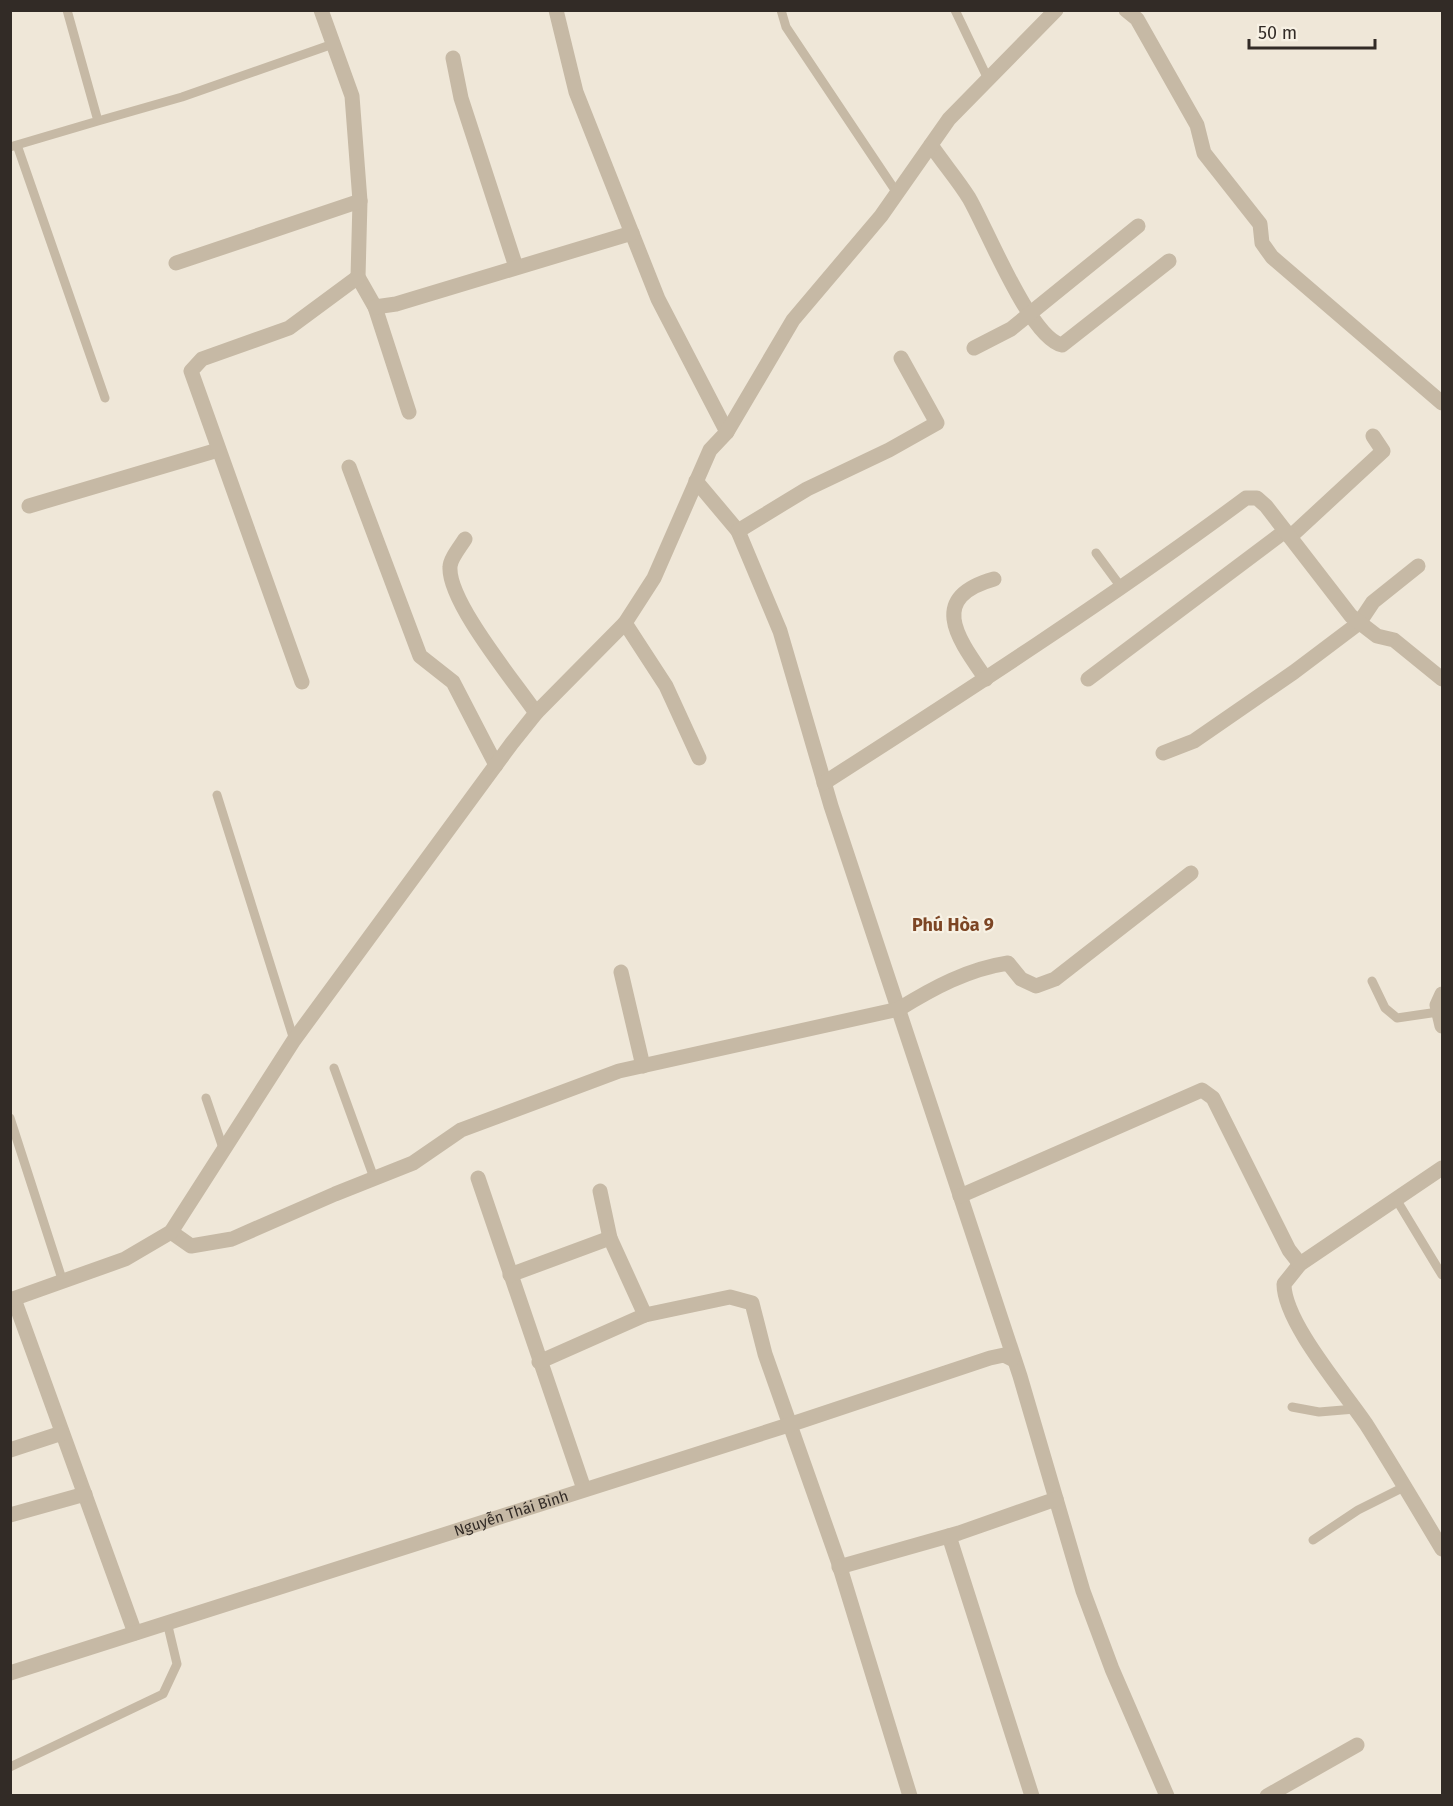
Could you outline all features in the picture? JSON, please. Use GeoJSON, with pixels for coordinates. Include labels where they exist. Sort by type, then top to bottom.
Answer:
{"type":"FeatureCollection","features":[{"type":"Feature","properties":{"kind":"street"},"geometry":{"type":"LineString","coordinates":[[321,10],[352,96],[360,201],[358,277],[375,307],[409,412]]}},
{"type":"Feature","properties":{"kind":"street"},"geometry":{"type":"LineString","coordinates":[[556,10],[576,92],[658,299],[727,432]]}},
{"type":"Feature","properties":{"kind":"street"},"geometry":{"type":"LineString","coordinates":[[135,1633],[12,1300],[125,1259],[171,1232],[294,1040],[496,765],[536,713],[625,623],[654,578],[710,450],[727,432],[793,320],[897,193],[949,119],[1056,10]]}},
{"type":"Feature","properties":{"kind":"street"},"geometry":{"type":"LineString","coordinates":[[1126,10],[1137,19],[1180,92],[1202,135],[1204,153],[1260,224],[1262,243],[1272,256],[1443,403]]}},
{"type":"Feature","properties":{"kind":"street"},"geometry":{"type":"LineString","coordinates":[[453,58],[461,98],[516,267]]}},
{"type":"Feature","properties":{"kind":"street"},"geometry":{"type":"LineString","coordinates":[[931,145],[968,197],[1030,313],[1053,343],[1062,345],[1168,261]]}},
{"type":"Feature","properties":{"kind":"street"},"geometry":{"type":"LineString","coordinates":[[176,263],[360,201]]}},
{"type":"Feature","properties":{"kind":"street"},"geometry":{"type":"LineString","coordinates":[[974,348],[1011,329],[1138,226]]}},
{"type":"Feature","properties":{"kind":"street"},"geometry":{"type":"LineString","coordinates":[[375,307],[396,304],[632,232]]}},
{"type":"Feature","properties":{"kind":"street"},"geometry":{"type":"LineString","coordinates":[[302,682],[190,371],[202,359],[289,328],[358,277]]}},
{"type":"Feature","properties":{"kind":"street"},"geometry":{"type":"LineString","coordinates":[[738,531],[807,489],[889,450],[937,423],[901,358]]}},
{"type":"Feature","properties":{"kind":"street"},"geometry":{"type":"LineString","coordinates":[[1088,679],[1288,534],[1383,451],[1373,436]]}},
{"type":"Feature","properties":{"kind":"street"},"geometry":{"type":"LineString","coordinates":[[29,506],[218,450]]}},
{"type":"Feature","properties":{"kind":"street"},"geometry":{"type":"LineString","coordinates":[[349,467],[420,656],[453,682],[496,765]]}},
{"type":"Feature","properties":{"kind":"street"},"geometry":{"type":"LineString","coordinates":[[696,481],[738,531],[780,631],[824,783],[1012,1359],[1020,1376],[1083,1591],[1112,1669],[1167,1796]]}},
{"type":"Feature","properties":{"kind":"street"},"geometry":{"type":"LineString","coordinates":[[824,783],[986,679],[1246,498],[1257,498],[1288,534],[1351,616],[1377,636],[1394,640],[1443,679]]}},
{"type":"Feature","properties":{"kind":"street"},"geometry":{"type":"LineString","coordinates":[[465,539],[449,566],[453,589],[473,623],[536,713]]}},
{"type":"Feature","properties":{"kind":"street"},"geometry":{"type":"LineString","coordinates":[[1163,753],[1194,741],[1359,623],[1373,602],[1418,566]]}},
{"type":"Feature","properties":{"kind":"street"},"geometry":{"type":"LineString","coordinates":[[986,679],[962,643],[951,618],[956,601],[976,584],[994,579]]}},
{"type":"Feature","properties":{"kind":"street"},"geometry":{"type":"LineString","coordinates":[[625,623],[666,686],[699,758]]}},
{"type":"Feature","properties":{"kind":"street"},"geometry":{"type":"LineString","coordinates":[[171,1232],[191,1246],[232,1239],[413,1163],[461,1130],[619,1071],[899,1009],[939,985],[990,965],[1008,963],[1021,979],[1036,986],[1056,979],[1191,873]]}},
{"type":"Feature","properties":{"kind":"street"},"geometry":{"type":"LineString","coordinates":[[621,972],[643,1066]]}},
{"type":"Feature","properties":{"kind":"street"},"geometry":{"type":"LineString","coordinates":[[1440,1019],[1437,1005],[1443,994]]}},
{"type":"Feature","properties":{"kind":"street"},"geometry":{"type":"LineString","coordinates":[[960,1196],[1202,1090],[1213,1098],[1289,1250],[1300,1264]]}},
{"type":"Feature","properties":{"kind":"street"},"geometry":{"type":"LineString","coordinates":[[1443,1168],[1300,1264],[1284,1284],[1284,1298],[1297,1323],[1355,1409],[1443,1549]]}},
{"type":"Feature","properties":{"kind":"street"},"geometry":{"type":"LineString","coordinates":[[478,1178],[584,1489]]}},
{"type":"Feature","properties":{"kind":"street"},"geometry":{"type":"LineString","coordinates":[[600,1191],[610,1238],[645,1315]]}},
{"type":"Feature","properties":{"kind":"street"},"geometry":{"type":"LineString","coordinates":[[510,1275],[610,1238]]}},
{"type":"Feature","properties":{"kind":"street"},"geometry":{"type":"LineString","coordinates":[[539,1362],[645,1315],[730,1297],[752,1303],[765,1354],[839,1567],[910,1796]]}},
{"type":"Feature","properties":{"kind":"street","name":"Nguyễn Thái Bình"},"geometry":{"type":"LineString","coordinates":[[10,1673],[990,1358],[1004,1355],[1012,1359]]}},
{"type":"Feature","properties":{"kind":"street"},"geometry":{"type":"LineString","coordinates":[[10,1450],[62,1433]]}},
{"type":"Feature","properties":{"kind":"street"},"geometry":{"type":"LineString","coordinates":[[10,1515],[85,1494]]}},
{"type":"Feature","properties":{"kind":"street"},"geometry":{"type":"LineString","coordinates":[[839,1567],[949,1536],[1056,1499]]}},
{"type":"Feature","properties":{"kind":"street"},"geometry":{"type":"LineString","coordinates":[[949,1536],[1032,1796]]}},
{"type":"Feature","properties":{"kind":"street"},"geometry":{"type":"LineString","coordinates":[[1266,1796],[1357,1745]]}},
{"type":"Feature","properties":{"kind":"lane"},"geometry":{"type":"LineString","coordinates":[[67,10],[99,121]]}},
{"type":"Feature","properties":{"kind":"lane"},"geometry":{"type":"LineString","coordinates":[[781,10],[786,27],[897,193]]}},
{"type":"Feature","properties":{"kind":"lane"},"geometry":{"type":"LineString","coordinates":[[955,10],[988,79]]}},
{"type":"Feature","properties":{"kind":"lane"},"geometry":{"type":"LineString","coordinates":[[105,398],[14,146],[182,97],[333,45]]}},
{"type":"Feature","properties":{"kind":"lane"},"geometry":{"type":"LineString","coordinates":[[1096,553],[1121,587]]}},
{"type":"Feature","properties":{"kind":"lane"},"geometry":{"type":"LineString","coordinates":[[216,795],[294,1040]]}},
{"type":"Feature","properties":{"kind":"lane"},"geometry":{"type":"LineString","coordinates":[[1372,981],[1385,1008],[1397,1018],[1440,1019]]}},
{"type":"Feature","properties":{"kind":"lane"},"geometry":{"type":"LineString","coordinates":[[334,1068],[374,1179]]}},
{"type":"Feature","properties":{"kind":"lane"},"geometry":{"type":"LineString","coordinates":[[206,1098],[223,1148]]}},
{"type":"Feature","properties":{"kind":"lane"},"geometry":{"type":"LineString","coordinates":[[10,1118],[63,1282]]}},
{"type":"Feature","properties":{"kind":"lane"},"geometry":{"type":"LineString","coordinates":[[1396,1199],[1443,1275]]}},
{"type":"Feature","properties":{"kind":"lane"},"geometry":{"type":"LineString","coordinates":[[1292,1407],[1320,1412],[1355,1409]]}},
{"type":"Feature","properties":{"kind":"lane"},"geometry":{"type":"LineString","coordinates":[[1313,1540],[1358,1510],[1404,1487]]}},
{"type":"Feature","properties":{"kind":"lane"},"geometry":{"type":"LineString","coordinates":[[10,1767],[163,1694],[177,1664],[166,1622]]}},
{"type":"Feature","properties":{"kind":"district","name":"Phú Hòa 9"},"geometry":{"type":"Point","coordinates":[953,925]}}]}
